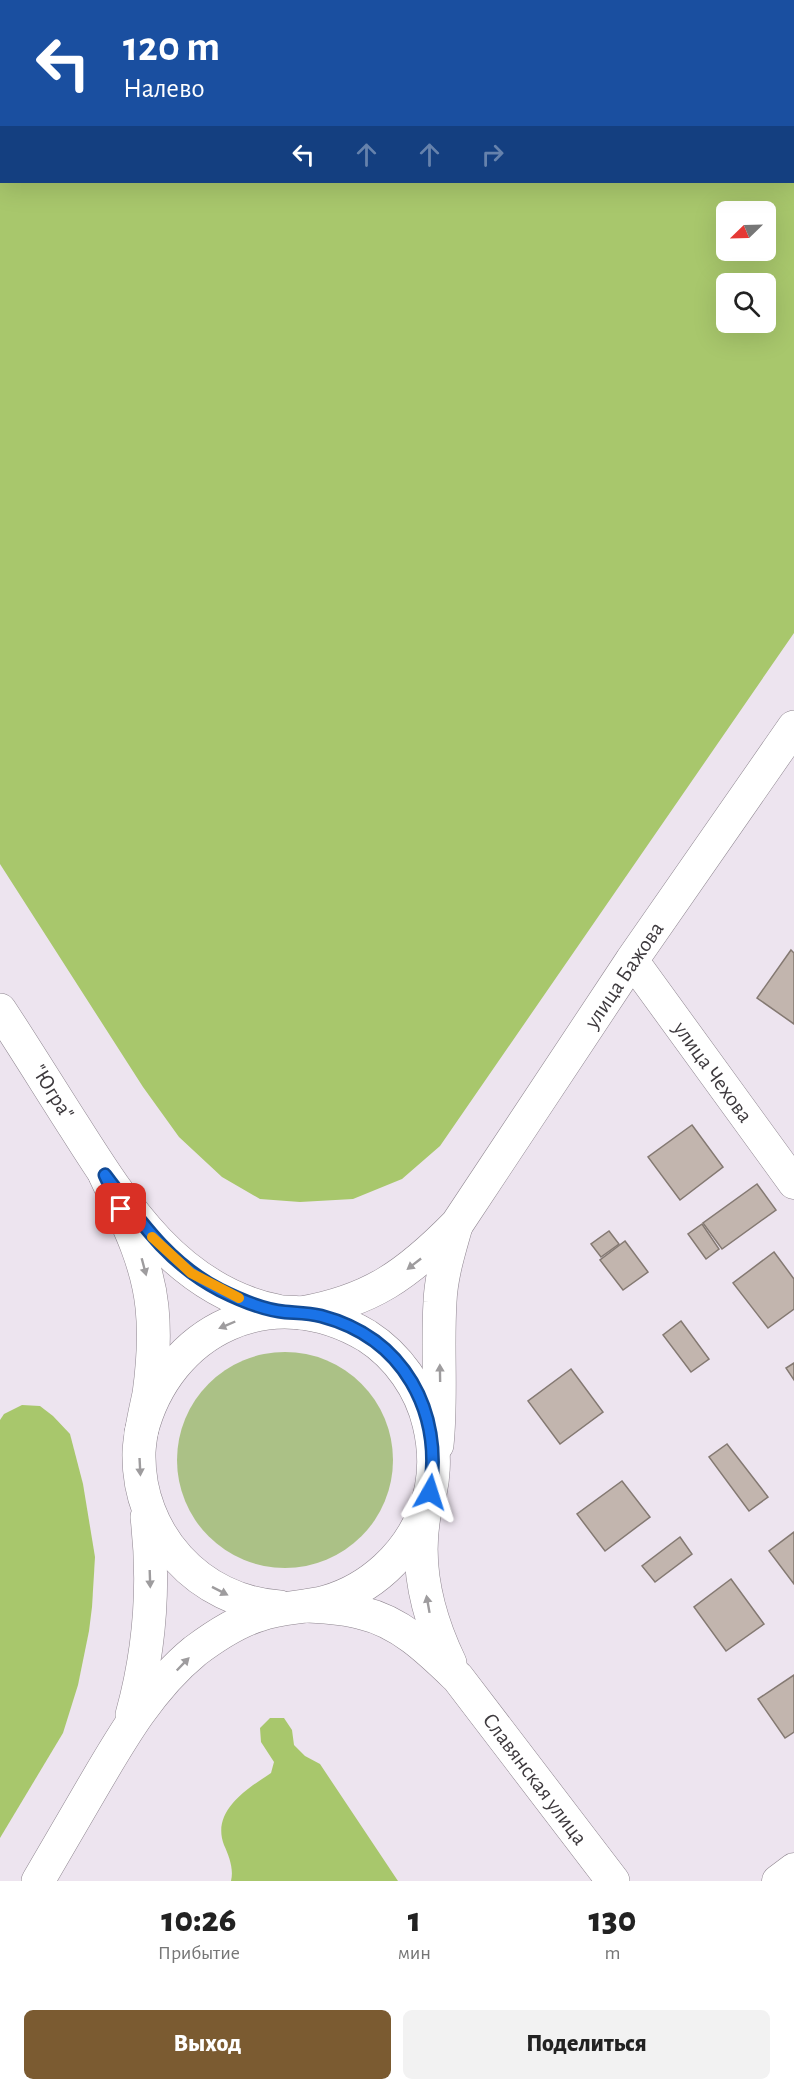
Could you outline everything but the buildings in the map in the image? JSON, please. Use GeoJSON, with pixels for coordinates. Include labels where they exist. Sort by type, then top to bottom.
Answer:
{"type":"FeatureCollection","features":[{"type":"Feature","properties":{"kind":"main road","name":"улица Бажова"},"geometry":{"type":"LineString","coordinates":[[457,1224],[633,960],[794,728]]}},
{"type":"Feature","properties":{"kind":"main road","name":"\"Югра\""},"geometry":{"type":"LineString","coordinates":[[0,1010],[105,1175]]}},
{"type":"Feature","properties":{"kind":"main road"},"geometry":{"type":"LineString","coordinates":[[105,1175],[148,1232],[191,1273],[254,1305],[320,1316],[355,1330],[387,1352],[411,1381],[427,1416],[432,1435],[433,1473]]}},
{"type":"Feature","properties":{"kind":"main road"},"geometry":{"type":"LineString","coordinates":[[105,1175],[137,1244],[146,1272],[152,1306],[154,1338],[153,1361],[141,1433],[139,1467],[149,1534],[150,1614],[141,1681],[130,1723]]}},
{"type":"Feature","properties":{"kind":"main road"},"geometry":{"type":"LineString","coordinates":[[141,1433],[148,1409],[159,1386],[179,1359],[191,1347],[219,1328],[267,1313],[339,1305],[378,1289],[401,1275],[428,1253],[457,1224]]}},
{"type":"Feature","properties":{"kind":"main road"},"geometry":{"type":"LineString","coordinates":[[457,1224],[446,1260],[440,1302],[440,1391],[433,1473],[422,1525],[421,1558],[430,1617],[458,1678]]}},
{"type":"Feature","properties":{"kind":"main road"},"geometry":{"type":"LineString","coordinates":[[145,1500],[150,1516],[176,1558],[215,1589],[246,1602],[363,1613],[385,1621],[406,1632],[458,1678]]}},
{"type":"Feature","properties":{"kind":"main road"},"geometry":{"type":"LineString","coordinates":[[38,1881],[130,1723],[193,1653],[216,1636],[247,1619],[345,1595],[379,1575],[406,1546],[425,1511]]}},
{"type":"Feature","properties":{"kind":"main road","name":"Славянская улица"},"geometry":{"type":"LineString","coordinates":[[458,1678],[613,1881]]}},
{"type":"Feature","properties":{"kind":"street","name":"улица Чехова"},"geometry":{"type":"LineString","coordinates":[[633,960],[794,1183]]}},
{"type":"Feature","properties":{"kind":"street"},"geometry":{"type":"LineString","coordinates":[[778,1881],[794,1869]]}},
{"type":"Feature","properties":{"kind":"green space"},"geometry":{"type":"Polygon","coordinates":[[[0,183],[794,183],[794,633],[440,1146],[402,1179],[353,1199],[300,1202],[260,1199],[222,1177],[179,1137],[143,1087],[0,864],[0,183]]]}},
{"type":"Feature","properties":{"kind":"green space"},"geometry":{"type":"Polygon","coordinates":[[[285,1352],[306,1354],[326,1360],[345,1370],[368,1391],[385,1419],[391,1439],[393,1460],[391,1481],[385,1501],[375,1520],[354,1543],[326,1560],[306,1566],[285,1568],[264,1566],[244,1560],[225,1550],[202,1529],[185,1501],[179,1481],[177,1460],[179,1439],[185,1419],[195,1400],[216,1377],[244,1360],[264,1354],[285,1352]]]}},
{"type":"Feature","properties":{"kind":"green space"},"geometry":{"type":"Polygon","coordinates":[[[22,1405],[40,1406],[70,1434],[83,1484],[95,1557],[89,1631],[78,1685],[63,1733],[0,1838],[0,1420],[4,1414],[22,1405]]]}},
{"type":"Feature","properties":{"kind":"green space"},"geometry":{"type":"Polygon","coordinates":[[[270,1718],[284,1718],[292,1730],[294,1745],[305,1756],[320,1764],[398,1881],[231,1881],[232,1872],[221,1833],[222,1822],[227,1811],[242,1794],[271,1773],[274,1762],[261,1742],[260,1728],[270,1718]]]}},
{"type":"Feature","properties":{"kind":"slow traffic"},"geometry":{"type":"LineString","coordinates":[[152,1237],[191,1273],[239,1298]]}},
{"type":"Feature","properties":{"kind":"route"},"geometry":{"type":"LineString","coordinates":[[121,1209],[105,1175],[148,1232],[191,1273],[254,1305],[284,1312],[320,1316],[338,1322],[372,1340],[387,1352],[411,1381],[427,1416],[434,1454],[430,1492]]}}]}
